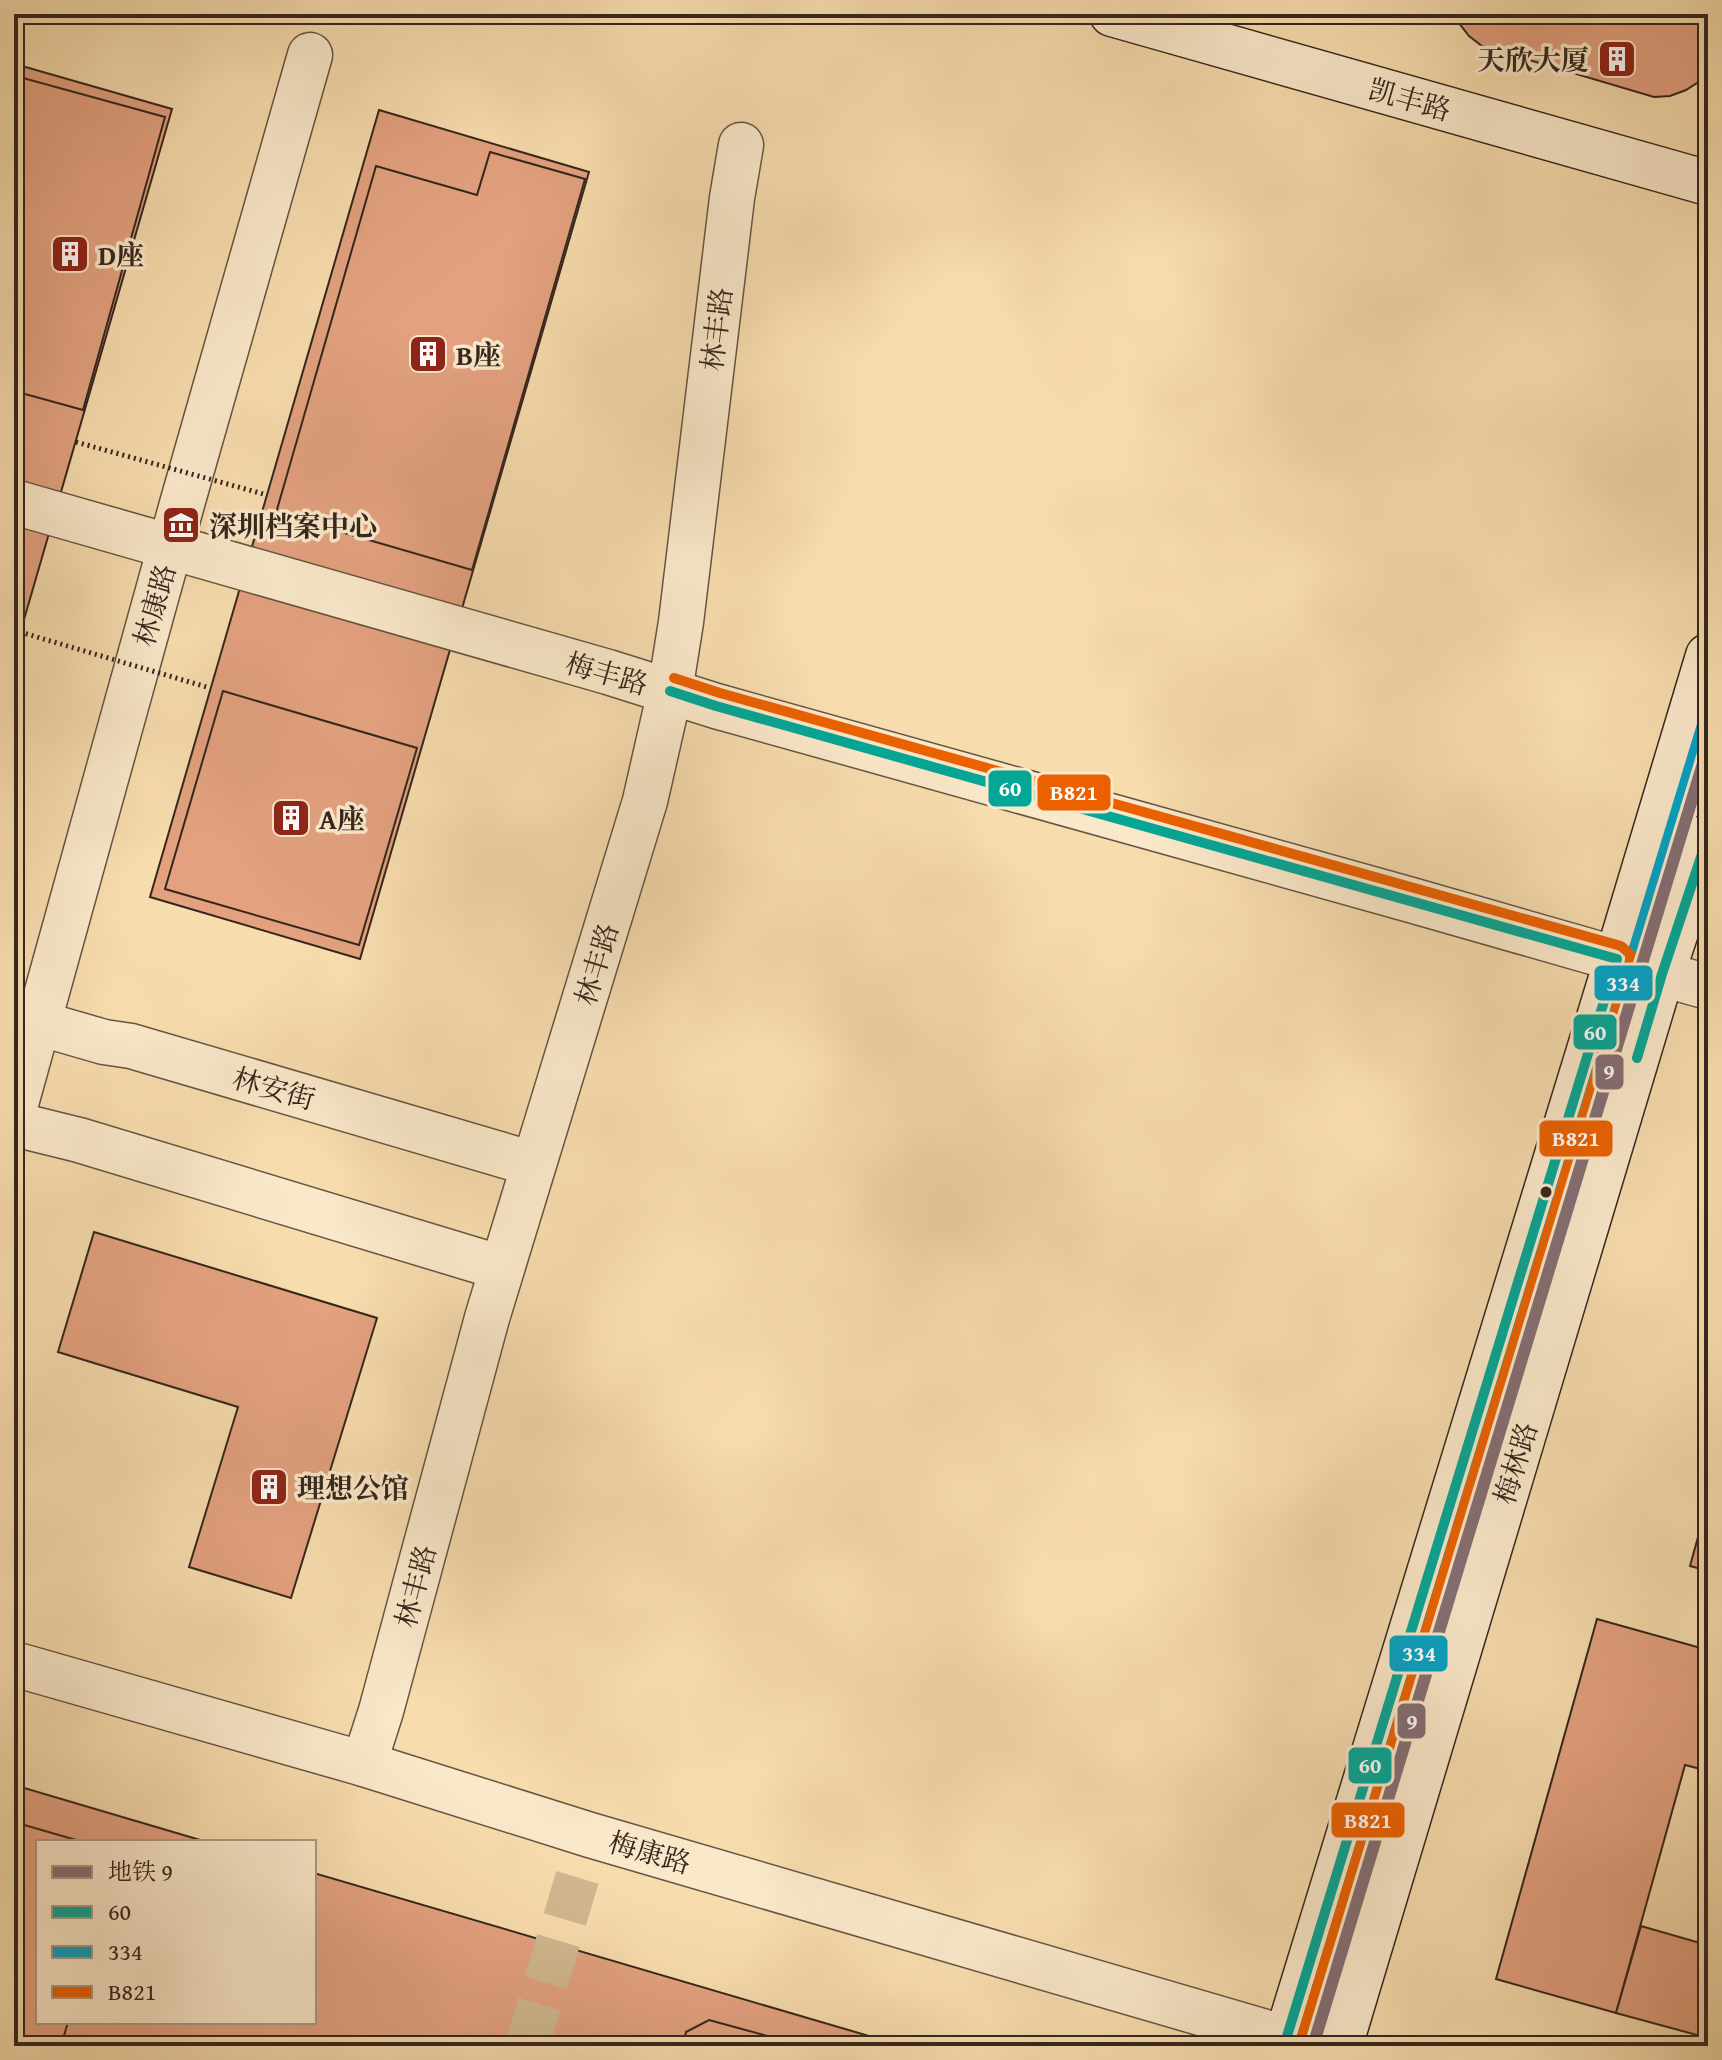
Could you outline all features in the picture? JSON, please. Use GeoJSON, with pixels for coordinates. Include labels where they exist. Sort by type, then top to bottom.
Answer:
{"type":"FeatureCollection","features":[{"type":"Feature","properties":{"kind":"street","name":"凯丰路"},"geometry":{"type":"LineString","coordinates":[[1112,14],[1708,183]]}},
{"type":"Feature","properties":{"kind":"street","name":"林康路"},"geometry":{"type":"LineString","coordinates":[[14,1111],[26,1019],[170,548],[310,55]]}},
{"type":"Feature","properties":{"kind":"street","name":"林丰路"},"geometry":{"type":"LineString","coordinates":[[364,1764],[502,1268],[645,801],[670,691],[683,606],[741,145]]}},
{"type":"Feature","properties":{"kind":"street","name":"梅丰路"},"geometry":{"type":"LineString","coordinates":[[14,502],[716,706],[1617,959]]}},
{"type":"Feature","properties":{"kind":"street","name":"梅林路"},"geometry":{"type":"LineString","coordinates":[[1285,2042],[1708,656]]}},
{"type":"Feature","properties":{"kind":"street","name":"梅林路"},"geometry":{"type":"LineString","coordinates":[[1350,2044],[1662,974],[1708,836]]}},
{"type":"Feature","properties":{"kind":"street"},"geometry":{"type":"LineString","coordinates":[[1662,974],[1708,987]]}},
{"type":"Feature","properties":{"kind":"street","name":"林安街"},"geometry":{"type":"LineString","coordinates":[[26,1019],[104,1042],[131,1046],[533,1164]]}},
{"type":"Feature","properties":{"kind":"street"},"geometry":{"type":"LineString","coordinates":[[14,1124],[94,1144],[502,1268]]}},
{"type":"Feature","properties":{"kind":"street","name":"梅康路"},"geometry":{"type":"LineString","coordinates":[[14,1664],[364,1764],[590,1835],[1285,2042]]}},
{"type":"Feature","properties":{"kind":"path"},"geometry":{"type":"LineString","coordinates":[[76,442],[267,495]]}},
{"type":"Feature","properties":{"kind":"path"},"geometry":{"type":"LineString","coordinates":[[20,632],[210,688]]}},
{"type":"Feature","properties":{"kind":"building","name":"天欣大厦"},"geometry":{"type":"Polygon","coordinates":[[[1455,14],[1708,14],[1708,73],[1686,90],[1670,96],[1654,97],[1482,46],[1469,36],[1455,14]]]}},
{"type":"Feature","properties":{"kind":"building","name":"D座"},"geometry":{"type":"Polygon","coordinates":[[[14,66],[172,109],[14,654],[14,66]]]}},
{"type":"Feature","properties":{"kind":"building","name":"D座"},"geometry":{"type":"Polygon","coordinates":[[[23,78],[165,117],[83,410],[14,391],[14,109],[23,78]]]}},
{"type":"Feature","properties":{"kind":"building"},"geometry":{"type":"Polygon","coordinates":[[[379,110],[589,172],[360,959],[150,897],[379,110]]]}},
{"type":"Feature","properties":{"kind":"building","name":"B座"},"geometry":{"type":"Polygon","coordinates":[[[490,152],[585,179],[472,570],[276,513],[376,166],[477,195],[490,152]]]}},
{"type":"Feature","properties":{"kind":"building","name":"A座"},"geometry":{"type":"Polygon","coordinates":[[[223,691],[417,748],[359,945],[165,889],[223,691]]]}},
{"type":"Feature","properties":{"kind":"building","name":"理想公馆"},"geometry":{"type":"Polygon","coordinates":[[[94,1232],[377,1318],[291,1598],[189,1567],[238,1407],[58,1352],[94,1232]]]}},
{"type":"Feature","properties":{"kind":"building"},"geometry":{"type":"Polygon","coordinates":[[[1708,1501],[1708,1571],[1690,1566],[1708,1501]]]}},
{"type":"Feature","properties":{"kind":"building"},"geometry":{"type":"Polygon","coordinates":[[[1597,1619],[1708,1650],[1708,1771],[1685,1765],[1616,2013],[1496,1979],[1597,1619]]]}},
{"type":"Feature","properties":{"kind":"building"},"geometry":{"type":"Polygon","coordinates":[[[14,1785],[200,1840],[36,1840],[36,2024],[316,2024],[316,1874],[903,2046],[14,2046],[14,1785]]]}},
{"type":"Feature","properties":{"kind":"building"},"geometry":{"type":"Polygon","coordinates":[[[14,1822],[76,1840],[36,1840],[36,2024],[67,2024],[61,2046],[14,2046],[14,1822]]]}},
{"type":"Feature","properties":{"kind":"building"},"geometry":{"type":"Polygon","coordinates":[[[1708,1916],[1708,2038],[1616,2013],[1641,1926],[1700,1943],[1708,1916]]]}},
{"type":"Feature","properties":{"kind":"building"},"geometry":{"type":"Polygon","coordinates":[[[709,2020],[804,2046],[683,2046],[686,2032],[709,2020]]]}},
{"type":"Feature","properties":{"kind":"tunnel"},"geometry":{"type":"LineString","coordinates":[[527,2046],[590,1835]]}},
{"type":"Feature","properties":{"kind":"metro line","name":"9"},"geometry":{"type":"LineString","coordinates":[[1313,2046],[1708,747]]}},
{"type":"Feature","properties":{"kind":"transit line","name":"B821"},"geometry":{"type":"LineString","coordinates":[[674,678],[1621,946],[1630,954],[1630,963],[1299,2046]]}},
{"type":"Feature","properties":{"kind":"transit line","name":"60"},"geometry":{"type":"LineString","coordinates":[[670,691],[1617,959],[1284,2046]]}},
{"type":"Feature","properties":{"kind":"transit line","name":"334"},"geometry":{"type":"LineString","coordinates":[[1299,2046],[1708,705]]}},
{"type":"Feature","properties":{"kind":"transit line","name":"60"},"geometry":{"type":"LineString","coordinates":[[1637,1058],[1708,836]]}},
{"type":"Feature","properties":{"kind":"place","name":"天欣大厦"},"geometry":{"type":"Point","coordinates":[1617,59]}},
{"type":"Feature","properties":{"kind":"place","name":"D座"},"geometry":{"type":"Point","coordinates":[70,254]}},
{"type":"Feature","properties":{"kind":"place","name":"B座"},"geometry":{"type":"Point","coordinates":[428,354]}},
{"type":"Feature","properties":{"kind":"place","name":"深圳档案中心"},"geometry":{"type":"Point","coordinates":[181,525]}},
{"type":"Feature","properties":{"kind":"place","name":"A座"},"geometry":{"type":"Point","coordinates":[291,818]}},
{"type":"Feature","properties":{"kind":"place","name":"理想公馆"},"geometry":{"type":"Point","coordinates":[269,1487]}}]}
